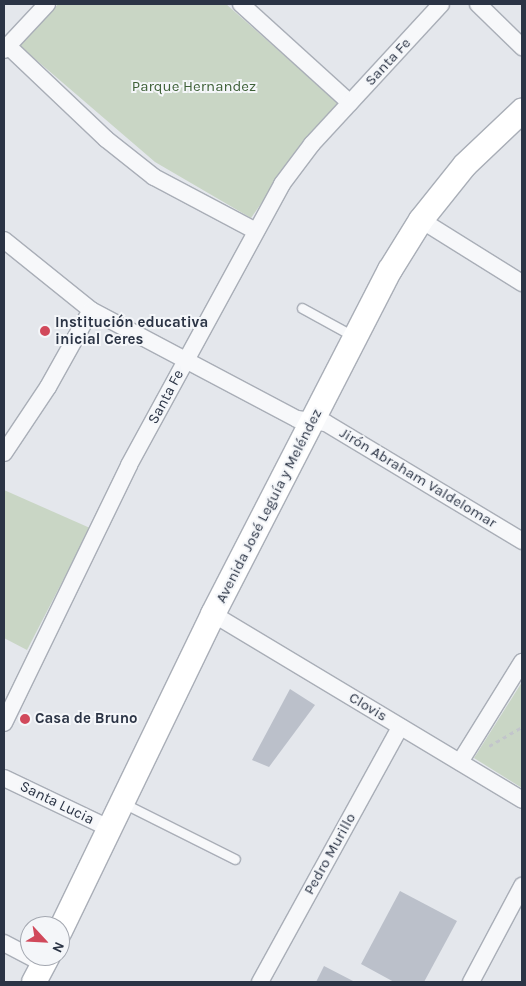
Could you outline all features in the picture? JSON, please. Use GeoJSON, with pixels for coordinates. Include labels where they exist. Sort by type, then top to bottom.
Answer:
{"type":"FeatureCollection","features":[{"type":"Feature","properties":{"kind":"street"},"geometry":{"type":"LineString","coordinates":[[47,4],[6,48],[106,138],[154,177],[256,231]]}},
{"type":"Feature","properties":{"kind":"street"},"geometry":{"type":"LineString","coordinates":[[241,4],[350,103]]}},
{"type":"Feature","properties":{"kind":"street","name":"Santa Fe"},"geometry":{"type":"LineString","coordinates":[[4,723],[129,464],[256,231],[295,166],[441,4]]}},
{"type":"Feature","properties":{"kind":"street"},"geometry":{"type":"LineString","coordinates":[[478,4],[522,47]]}},
{"type":"Feature","properties":{"kind":"street","name":"Avenida José Leguía y Meléndez"},"geometry":{"type":"LineString","coordinates":[[67,916],[213,614],[390,270],[421,220],[465,165],[522,111]]}},
{"type":"Feature","properties":{"kind":"street"},"geometry":{"type":"LineString","coordinates":[[421,220],[522,283]]}},
{"type":"Feature","properties":{"kind":"street","name":"Jirón Abraham Valdelomar"},"geometry":{"type":"LineString","coordinates":[[4,240],[91,310],[297,419],[326,423],[522,540]]}},
{"type":"Feature","properties":{"kind":"street"},"geometry":{"type":"LineString","coordinates":[[4,453],[48,387],[91,310]]}},
{"type":"Feature","properties":{"kind":"street","name":"Clovis"},"geometry":{"type":"LineString","coordinates":[[213,614],[522,800]]}},
{"type":"Feature","properties":{"kind":"street"},"geometry":{"type":"LineString","coordinates":[[460,762],[522,662]]}},
{"type":"Feature","properties":{"kind":"street","name":"Pedro Murillo"},"geometry":{"type":"LineString","coordinates":[[260,982],[400,727]]}},
{"type":"Feature","properties":{"kind":"street","name":"Santa Lucia"},"geometry":{"type":"LineString","coordinates":[[4,778],[110,828]]}},
{"type":"Feature","properties":{"kind":"street"},"geometry":{"type":"LineString","coordinates":[[471,982],[522,886]]}},
{"type":"Feature","properties":{"kind":"street"},"geometry":{"type":"LineString","coordinates":[[4,944],[42,968]]}},
{"type":"Feature","properties":{"kind":"lane"},"geometry":{"type":"LineString","coordinates":[[302,308],[355,337]]}},
{"type":"Feature","properties":{"kind":"lane"},"geometry":{"type":"LineString","coordinates":[[122,802],[234,859]]}},
{"type":"Feature","properties":{"kind":"path"},"geometry":{"type":"LineString","coordinates":[[460,762],[522,727]]}},
{"type":"Feature","properties":{"kind":"green space","name":"Parque Hernandez"},"geometry":{"type":"Polygon","coordinates":[[[58,4],[226,4],[338,103],[306,139],[251,218],[155,162],[20,46],[58,4]]]}},
{"type":"Feature","properties":{"kind":"green space"},"geometry":{"type":"Polygon","coordinates":[[[4,490],[90,528],[27,650],[4,638],[4,490]]]}},
{"type":"Feature","properties":{"kind":"green space"},"geometry":{"type":"Polygon","coordinates":[[[522,682],[522,788],[474,758],[522,682]]]}},
{"type":"Feature","properties":{"kind":"building"},"geometry":{"type":"Polygon","coordinates":[[[290,689],[315,705],[269,767],[252,760],[290,689]]]}},
{"type":"Feature","properties":{"kind":"building"},"geometry":{"type":"Polygon","coordinates":[[[400,891],[457,921],[424,982],[394,982],[361,964],[400,891]]]}},
{"type":"Feature","properties":{"kind":"building"},"geometry":{"type":"Polygon","coordinates":[[[324,966],[355,982],[316,982],[324,966]]]}},
{"type":"Feature","properties":{"kind":"place","name":"Institución educativa inicial Ceres"},"geometry":{"type":"Point","coordinates":[45,331]}},
{"type":"Feature","properties":{"kind":"place","name":"Casa de Bruno"},"geometry":{"type":"Point","coordinates":[25,719]}}]}
